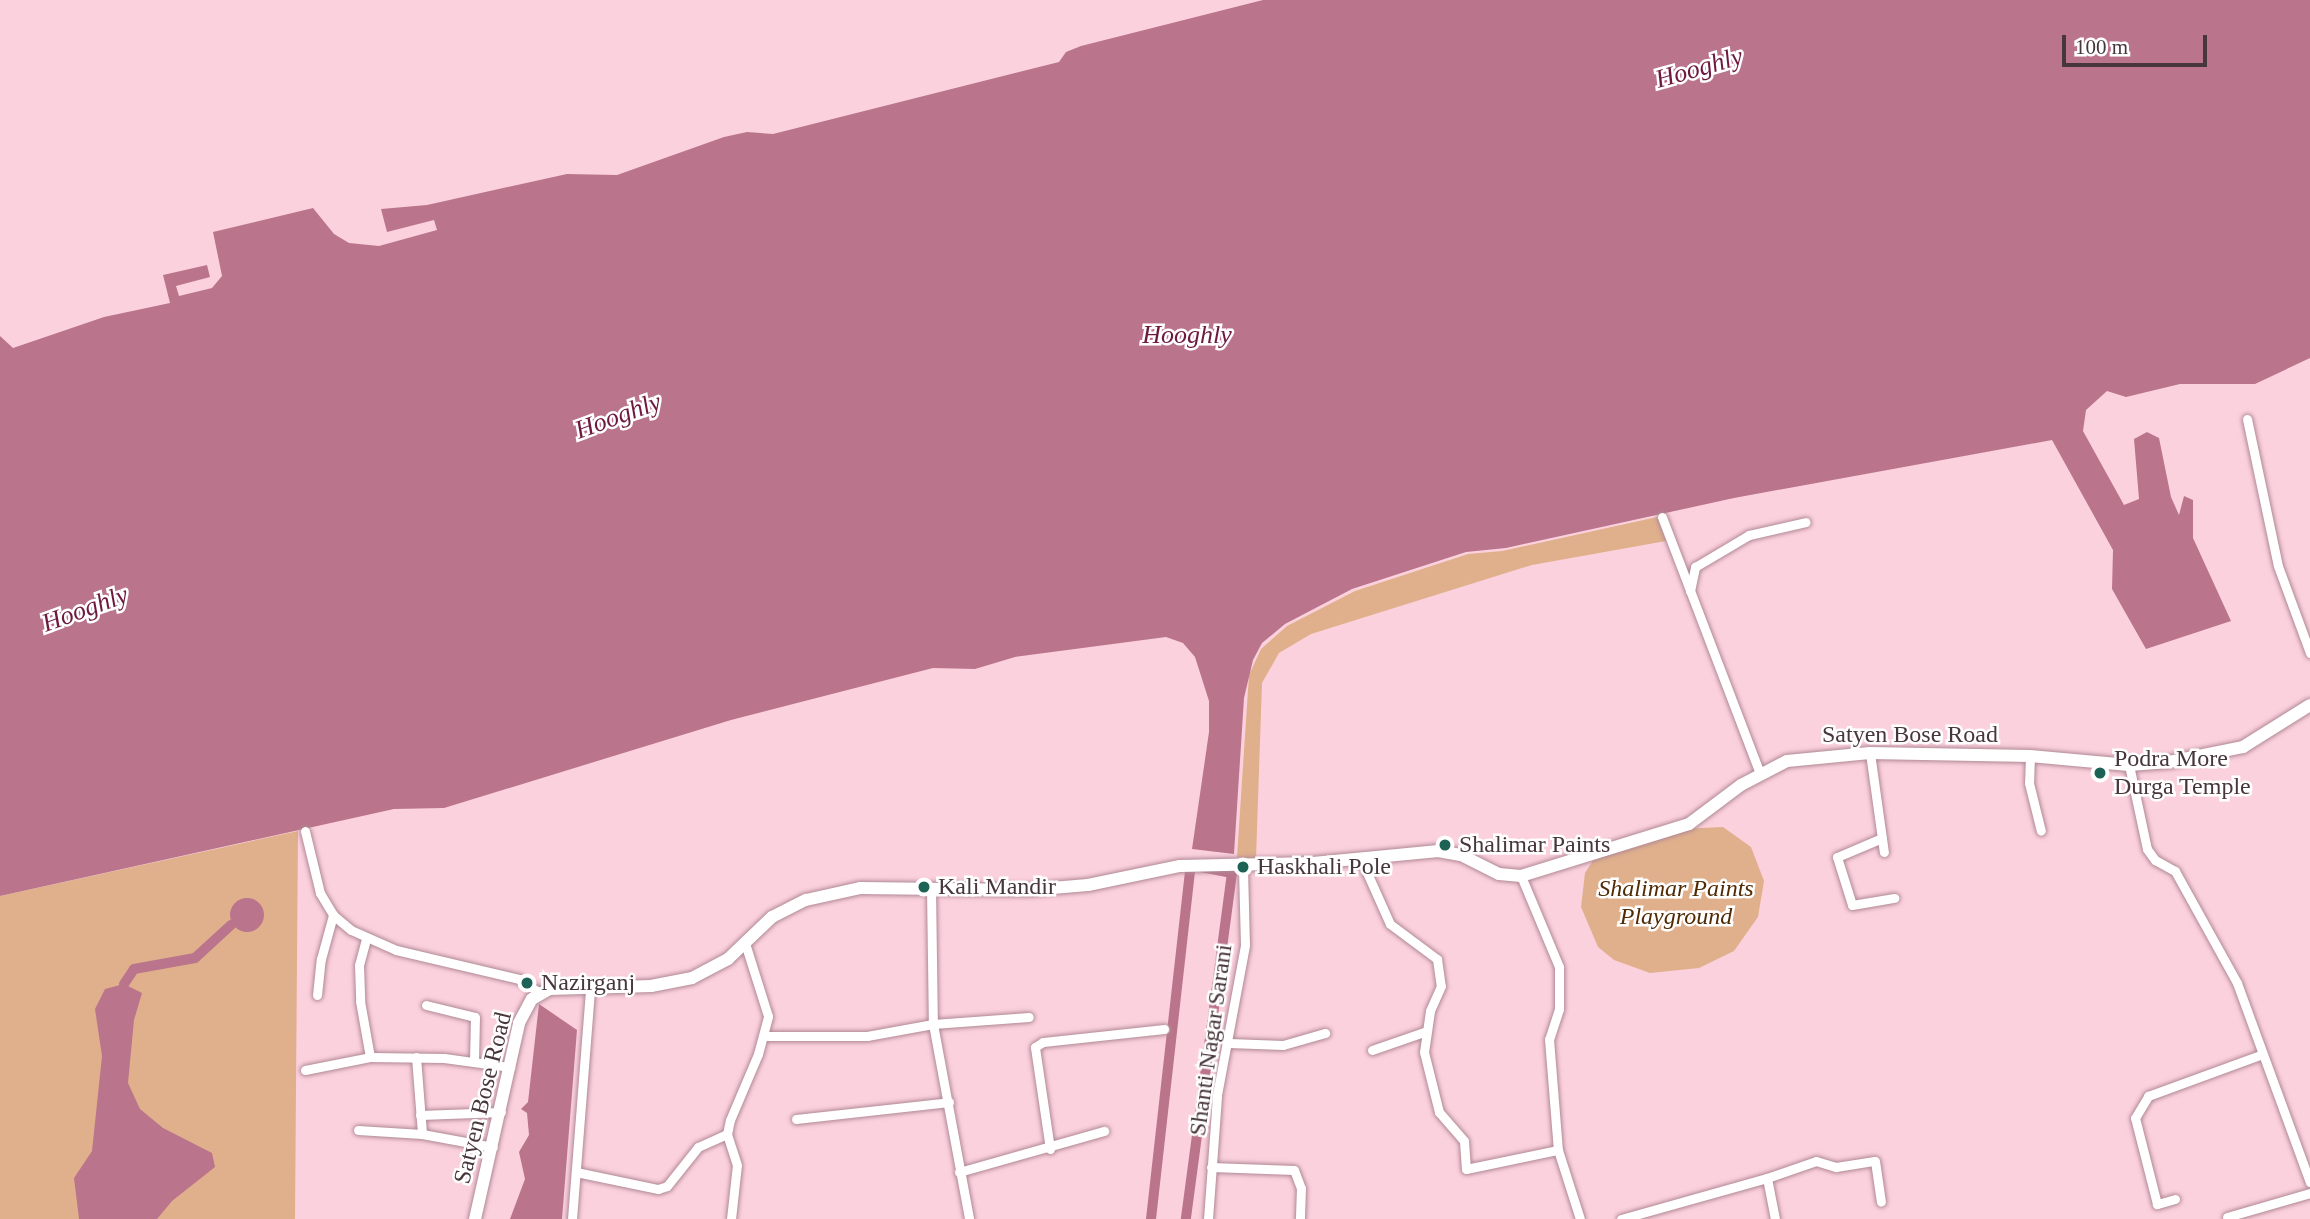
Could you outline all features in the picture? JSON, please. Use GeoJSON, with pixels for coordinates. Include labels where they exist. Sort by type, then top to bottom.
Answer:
{"type":"FeatureCollection","features":[{"type":"Feature","properties":{"kind":"main road","name":"Satyen Bose Road"},"geometry":{"type":"LineString","coordinates":[[475,1219],[524,1010],[540,993],[651,986],[692,978],[728,960],[772,917],[806,900],[860,888],[1056,888],[1208,865],[1438,851],[1461,855],[1499,874],[1521,876],[1689,824],[1760,773],[1814,756],[1870,753],[2030,756],[2129,765],[2243,747],[2310,705]]}},
{"type":"Feature","properties":{"kind":"street"},"geometry":{"type":"LineString","coordinates":[[2247,419],[2278,566],[2310,653]]}},
{"type":"Feature","properties":{"kind":"street"},"geometry":{"type":"LineString","coordinates":[[1662,517],[1760,773]]}},
{"type":"Feature","properties":{"kind":"street"},"geometry":{"type":"LineString","coordinates":[[1690,592],[1695,567],[1749,535],[1805,522]]}},
{"type":"Feature","properties":{"kind":"street"},"geometry":{"type":"LineString","coordinates":[[1870,753],[1884,852]]}},
{"type":"Feature","properties":{"kind":"street"},"geometry":{"type":"LineString","coordinates":[[2030,756],[2029,783],[2041,831]]}},
{"type":"Feature","properties":{"kind":"street"},"geometry":{"type":"LineString","coordinates":[[2129,765],[2147,849],[2155,860],[2175,871],[2237,983],[2260,1055],[2310,1182]]}},
{"type":"Feature","properties":{"kind":"street"},"geometry":{"type":"LineString","coordinates":[[305,831],[320,893],[333,915],[366,939],[396,950],[519,979],[540,993]]}},
{"type":"Feature","properties":{"kind":"street"},"geometry":{"type":"LineString","coordinates":[[1882,838],[1837,857],[1852,905],[1894,898]]}},
{"type":"Feature","properties":{"kind":"street"},"geometry":{"type":"LineString","coordinates":[[1360,857],[1372,892],[1390,924],[1437,959],[1439,998],[1424,1032],[1424,1052],[1439,1112],[1464,1141],[1466,1169],[1559,1150]]}},
{"type":"Feature","properties":{"kind":"street","name":"Shanti Nagar Sarani"},"geometry":{"type":"LineString","coordinates":[[1208,1219],[1217,1096],[1229,1043],[1245,945],[1239,865]]}},
{"type":"Feature","properties":{"kind":"street"},"geometry":{"type":"LineString","coordinates":[[1521,876],[1559,967],[1559,1009],[1549,1039],[1559,1150],[1580,1219]]}},
{"type":"Feature","properties":{"kind":"street"},"geometry":{"type":"LineString","coordinates":[[931,887],[933,1024],[969,1219]]}},
{"type":"Feature","properties":{"kind":"street"},"geometry":{"type":"LineString","coordinates":[[317,995],[321,959],[333,915]]}},
{"type":"Feature","properties":{"kind":"street"},"geometry":{"type":"LineString","coordinates":[[366,939],[359,965],[360,1001],[370,1057]]}},
{"type":"Feature","properties":{"kind":"street"},"geometry":{"type":"LineString","coordinates":[[731,1219],[737,1165],[727,1134],[764,1036],[768,1016],[745,943]]}},
{"type":"Feature","properties":{"kind":"street"},"geometry":{"type":"LineString","coordinates":[[574,1219],[590,988]]}},
{"type":"Feature","properties":{"kind":"street"},"geometry":{"type":"LineString","coordinates":[[426,1005],[475,1017],[474,1062]]}},
{"type":"Feature","properties":{"kind":"street"},"geometry":{"type":"LineString","coordinates":[[764,1036],[867,1036],[933,1024],[1029,1017]]}},
{"type":"Feature","properties":{"kind":"street"},"geometry":{"type":"LineString","coordinates":[[1050,1149],[1035,1048],[1043,1042],[1164,1029]]}},
{"type":"Feature","properties":{"kind":"street"},"geometry":{"type":"LineString","coordinates":[[1372,1050],[1424,1032]]}},
{"type":"Feature","properties":{"kind":"street"},"geometry":{"type":"LineString","coordinates":[[1229,1043],[1283,1045],[1325,1033]]}},
{"type":"Feature","properties":{"kind":"street"},"geometry":{"type":"LineString","coordinates":[[2175,1199],[2157,1205],[2135,1118],[2148,1097],[2260,1055]]}},
{"type":"Feature","properties":{"kind":"street"},"geometry":{"type":"LineString","coordinates":[[304,1070],[370,1057],[474,1062],[510,1067]]}},
{"type":"Feature","properties":{"kind":"street"},"geometry":{"type":"LineString","coordinates":[[416,1058],[422,1133]]}},
{"type":"Feature","properties":{"kind":"street"},"geometry":{"type":"LineString","coordinates":[[796,1119],[949,1102]]}},
{"type":"Feature","properties":{"kind":"street"},"geometry":{"type":"LineString","coordinates":[[420,1115],[501,1112]]}},
{"type":"Feature","properties":{"kind":"street"},"geometry":{"type":"LineString","coordinates":[[358,1129],[422,1133],[493,1147]]}},
{"type":"Feature","properties":{"kind":"street"},"geometry":{"type":"LineString","coordinates":[[959,1172],[1050,1149],[1104,1131]]}},
{"type":"Feature","properties":{"kind":"street"},"geometry":{"type":"LineString","coordinates":[[576,1172],[658,1189],[667,1186],[698,1147],[727,1134]]}},
{"type":"Feature","properties":{"kind":"street"},"geometry":{"type":"LineString","coordinates":[[1621,1219],[1767,1178],[1816,1161],[1836,1167],[1875,1161],[1881,1202]]}},
{"type":"Feature","properties":{"kind":"street"},"geometry":{"type":"LineString","coordinates":[[1211,1167],[1294,1170],[1301,1188],[1300,1219]]}},
{"type":"Feature","properties":{"kind":"street"},"geometry":{"type":"LineString","coordinates":[[1767,1178],[1775,1219]]}},
{"type":"Feature","properties":{"kind":"street"},"geometry":{"type":"LineString","coordinates":[[2227,1217],[2310,1193]]}},
{"type":"Feature","properties":{"kind":"green space"},"geometry":{"type":"Polygon","coordinates":[[[1657,517],[1666,541],[1532,565],[1311,634],[1279,653],[1262,683],[1256,859],[1237,857],[1249,675],[1261,649],[1287,626],[1355,591],[1468,554],[1502,551],[1657,517]]]}},
{"type":"Feature","properties":{"kind":"green space","name":"Shalimar Paints Playground"},"geometry":{"type":"Polygon","coordinates":[[[1723,827],[1751,847],[1764,881],[1758,917],[1734,951],[1699,968],[1650,973],[1614,960],[1598,947],[1581,907],[1585,873],[1594,859],[1680,829],[1723,827]]]}},
{"type":"Feature","properties":{"kind":"green space"},"geometry":{"type":"Polygon","coordinates":[[[298,831],[295,1219],[0,1219],[0,896],[298,831]]]}},
{"type":"Feature","properties":{"kind":"water","name":"Hooghly"},"geometry":{"type":"Polygon","coordinates":[[[1263,0],[2310,0],[2310,358],[2255,384],[2180,384],[2126,397],[2107,391],[2086,410],[2083,431],[2124,505],[2139,499],[2134,439],[2147,432],[2159,438],[2171,497],[2179,515],[2184,496],[2193,500],[2193,538],[2231,621],[2146,649],[2112,589],[2113,550],[2052,440],[1734,498],[1506,548],[1466,552],[1352,589],[1285,624],[1262,643],[1253,660],[1244,698],[1234,854],[1192,849],[1209,732],[1209,701],[1195,657],[1183,643],[1166,637],[1015,657],[975,669],[933,668],[731,720],[444,808],[394,809],[0,896],[0,336],[13,348],[104,317],[170,303],[163,275],[207,265],[210,277],[176,286],[179,296],[212,288],[222,276],[213,232],[313,208],[334,234],[349,243],[379,246],[437,230],[434,220],[387,232],[381,209],[427,205],[567,174],[617,175],[724,137],[747,132],[773,134],[1059,62],[1066,52],[1081,46],[1263,0]]]}},
{"type":"Feature","properties":{"kind":"water"},"geometry":{"type":"Polygon","coordinates":[[[247,898],[259,903],[264,915],[259,927],[247,932],[235,927],[230,915],[235,903],[247,898]]]}},
{"type":"Feature","properties":{"kind":"water"},"geometry":{"type":"Polygon","coordinates":[[[124,984],[142,993],[134,1020],[128,1083],[140,1109],[163,1128],[212,1153],[215,1167],[172,1201],[157,1219],[79,1219],[74,1178],[92,1151],[102,1056],[95,1009],[105,989],[124,984]]]}},
{"type":"Feature","properties":{"kind":"water"},"geometry":{"type":"Polygon","coordinates":[[[539,1004],[577,1030],[562,1219],[510,1219],[525,1179],[519,1152],[529,1135],[527,1113],[521,1109],[528,1102],[539,1004]]]}},
{"type":"Feature","properties":{"kind":"waterway"},"geometry":{"type":"LineString","coordinates":[[1151,1219],[1191,865],[1232,873],[1186,1219]]}},
{"type":"Feature","properties":{"kind":"waterway"},"geometry":{"type":"LineString","coordinates":[[124,984],[134,969],[195,958],[231,925]]}},
{"type":"Feature","properties":{"kind":"place","name":"Podra More Durga Temple"},"geometry":{"type":"Point","coordinates":[2100,773]}},
{"type":"Feature","properties":{"kind":"place","name":"Shalimar Paints"},"geometry":{"type":"Point","coordinates":[1445,845]}},
{"type":"Feature","properties":{"kind":"place","name":"Haskhali Pole"},"geometry":{"type":"Point","coordinates":[1243,867]}},
{"type":"Feature","properties":{"kind":"place","name":"Kali Mandir"},"geometry":{"type":"Point","coordinates":[924,887]}},
{"type":"Feature","properties":{"kind":"place","name":"Nazirganj"},"geometry":{"type":"Point","coordinates":[527,983]}}]}
